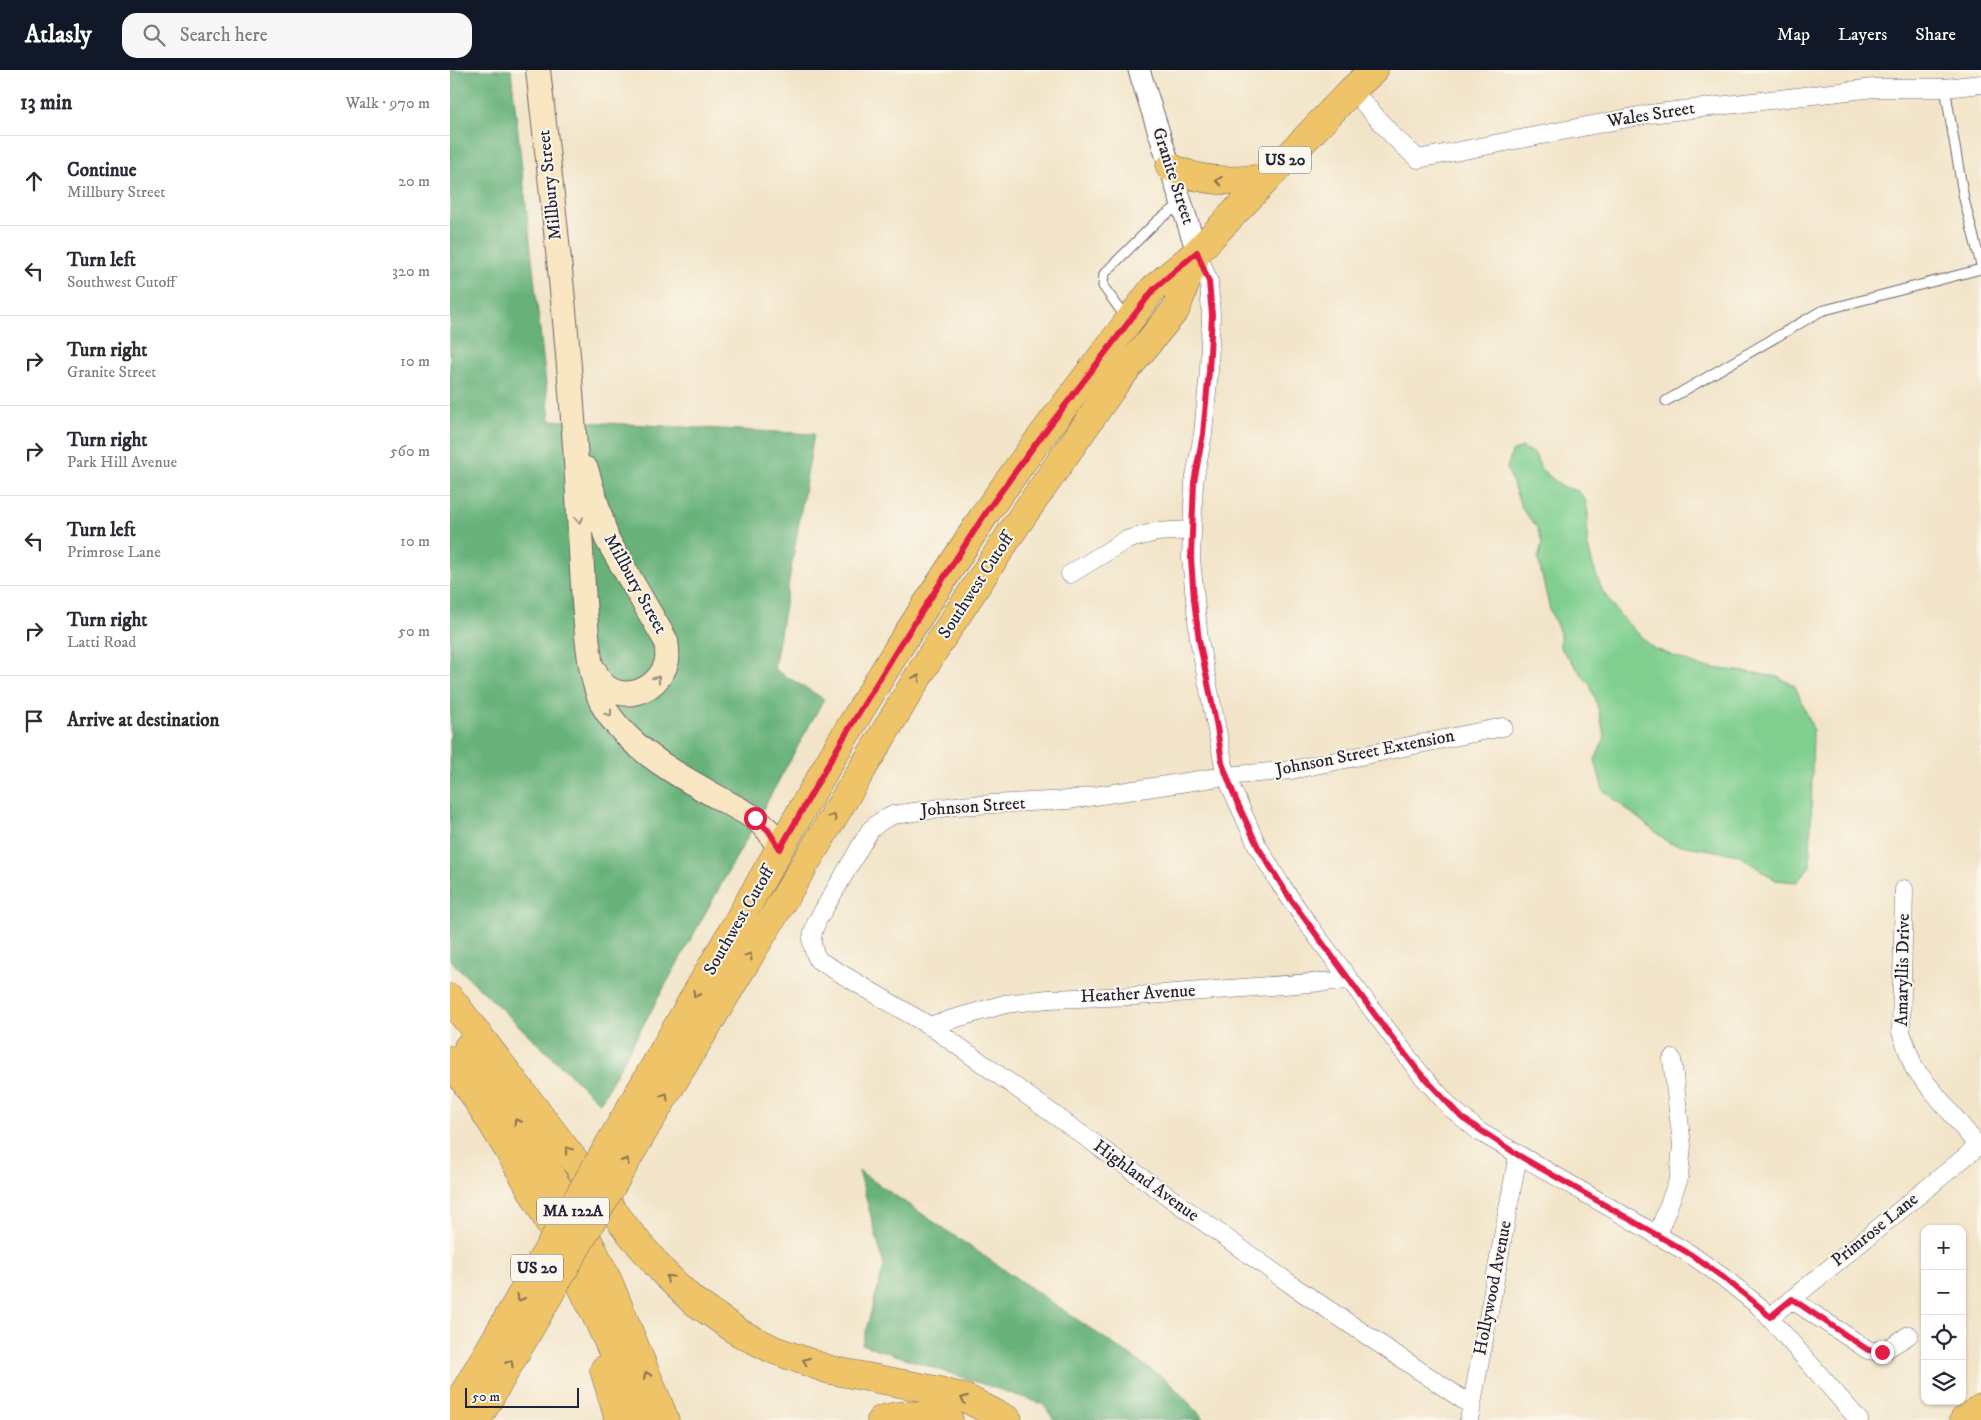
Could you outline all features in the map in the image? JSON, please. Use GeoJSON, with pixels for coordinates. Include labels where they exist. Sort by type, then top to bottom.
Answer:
{"type":"FeatureCollection","features":[{"type":"Feature","properties":{"kind":"main road","name":"Millbury Street"},"geometry":{"type":"LineString","coordinates":[[538,70],[574,419],[588,648],[594,680],[606,711],[634,744],[662,764],[755,818],[768,830],[780,849]]}},
{"type":"Feature","properties":{"kind":"main road","name":"Southwest Cutoff"},"geometry":{"type":"LineString","coordinates":[[477,1420],[780,849],[841,742],[897,650],[963,549],[1031,450],[1154,289],[1197,252],[1352,90],[1374,70]]}},
{"type":"Feature","properties":{"kind":"main road"},"geometry":{"type":"LineString","coordinates":[[1170,168],[1204,180],[1233,182],[1268,178]]}},
{"type":"Feature","properties":{"kind":"main road","name":"Southwest Cutoff"},"geometry":{"type":"LineString","coordinates":[[450,1416],[990,564],[1117,381],[1176,309],[1197,252]]}},
{"type":"Feature","properties":{"kind":"main road","name":"Millbury Street"},"geometry":{"type":"LineString","coordinates":[[574,419],[588,479],[608,539],[666,641],[668,654],[663,671],[652,686],[638,692],[622,693],[611,690],[597,677],[588,648]]}},
{"type":"Feature","properties":{"kind":"main road"},"geometry":{"type":"LineString","coordinates":[[963,549],[990,564]]}},
{"type":"Feature","properties":{"kind":"main road"},"geometry":{"type":"LineString","coordinates":[[450,998],[630,1233],[662,1272],[692,1300],[740,1332],[774,1350],[830,1370],[936,1390],[967,1399],[1008,1420]]}},
{"type":"Feature","properties":{"kind":"main road","name":"MA 122A"},"geometry":{"type":"LineString","coordinates":[[450,1019],[575,1214],[609,1283],[665,1420]]}},
{"type":"Feature","properties":{"kind":"main road","name":"MA 122A"},"geometry":{"type":"LineString","coordinates":[[450,1060],[496,1128],[538,1200],[621,1367],[641,1420]]}},
{"type":"Feature","properties":{"kind":"main road"},"geometry":{"type":"LineString","coordinates":[[595,1313],[597,1347],[619,1420]]}},
{"type":"Feature","properties":{"kind":"main road"},"geometry":{"type":"LineString","coordinates":[[1964,1420],[1981,1408]]}},
{"type":"Feature","properties":{"kind":"main road"},"geometry":{"type":"LineString","coordinates":[[881,1420],[890,1417],[928,1415],[949,1420]]}},
{"type":"Feature","properties":{"kind":"street","name":"Granite Street"},"geometry":{"type":"LineString","coordinates":[[1139,70],[1197,252],[1209,282],[1212,315],[1209,371],[1203,434],[1194,482],[1191,558],[1199,640],[1217,727],[1222,763],[1250,832],[1268,865],[1310,927],[1403,1052],[1451,1108],[1480,1132],[1690,1254],[1724,1278],[1770,1317],[1859,1420]]}},
{"type":"Feature","properties":{"kind":"street","name":"Wales Street"},"geometry":{"type":"LineString","coordinates":[[1352,90],[1394,137],[1418,159],[1649,114],[1874,88],[1945,88],[1981,84]]}},
{"type":"Feature","properties":{"kind":"street"},"geometry":{"type":"LineString","coordinates":[[1070,574],[1126,540],[1156,532],[1191,530]]}},
{"type":"Feature","properties":{"kind":"street","name":"Johnson Street Extension"},"geometry":{"type":"LineString","coordinates":[[1226,776],[1291,770],[1503,727]]}},
{"type":"Feature","properties":{"kind":"street","name":"Johnson Street"},"geometry":{"type":"LineString","coordinates":[[818,960],[812,948],[811,936],[817,921],[870,830],[880,821],[893,815],[956,806],[1068,800],[1226,776]]}},
{"type":"Feature","properties":{"kind":"street","name":"Amaryllis Drive"},"geometry":{"type":"LineString","coordinates":[[1904,889],[1901,1032],[1914,1068],[1980,1145]]}},
{"type":"Feature","properties":{"kind":"street","name":"Highland Avenue"},"geometry":{"type":"LineString","coordinates":[[818,960],[929,1026],[1470,1413]]}},
{"type":"Feature","properties":{"kind":"street","name":"Heather Avenue"},"geometry":{"type":"LineString","coordinates":[[929,1026],[1005,1004],[1048,999],[1135,996],[1350,980]]}},
{"type":"Feature","properties":{"kind":"street"},"geometry":{"type":"LineString","coordinates":[[1657,1236],[1679,1178],[1682,1145],[1672,1059]]}},
{"type":"Feature","properties":{"kind":"street","name":"Primrose Lane"},"geometry":{"type":"LineString","coordinates":[[1770,1317],[1980,1145]]}},
{"type":"Feature","properties":{"kind":"street","name":"Hollywood Avenue"},"geometry":{"type":"LineString","coordinates":[[1470,1413],[1518,1155]]}},
{"type":"Feature","properties":{"kind":"street"},"geometry":{"type":"LineString","coordinates":[[1792,1299],[1868,1350],[1882,1352],[1909,1335]]}},
{"type":"Feature","properties":{"kind":"lane"},"geometry":{"type":"LineString","coordinates":[[1666,401],[1821,310],[1981,267],[1964,199],[1945,88]]}},
{"type":"Feature","properties":{"kind":"lane"},"geometry":{"type":"LineString","coordinates":[[1129,321],[1103,286],[1104,274],[1157,221],[1182,204]]}},
{"type":"Feature","properties":{"kind":"green space"},"geometry":{"type":"Polygon","coordinates":[[[450,70],[511,70],[550,420],[814,434],[774,669],[824,699],[600,1103],[450,960],[450,70]]]}},
{"type":"Feature","properties":{"kind":"green space"},"geometry":{"type":"Polygon","coordinates":[[[1522,447],[1535,454],[1541,469],[1561,486],[1578,491],[1585,499],[1588,513],[1587,543],[1603,592],[1622,618],[1653,648],[1702,667],[1778,677],[1795,686],[1813,729],[1810,866],[1797,882],[1775,880],[1739,855],[1669,843],[1603,790],[1595,760],[1605,737],[1596,701],[1590,685],[1560,647],[1560,633],[1550,610],[1538,559],[1542,543],[1537,527],[1522,509],[1507,468],[1512,452],[1522,447]]]}},
{"type":"Feature","properties":{"kind":"green space"},"geometry":{"type":"Polygon","coordinates":[[[859,1171],[1169,1382],[1205,1420],[1054,1420],[1043,1404],[862,1344],[884,1266],[859,1171]]]}},
{"type":"Feature","properties":{"kind":"route"},"geometry":{"type":"LineString","coordinates":[[755,818],[768,830],[780,849],[841,742],[897,650],[987,511],[1088,374],[1154,289],[1197,252],[1209,282],[1212,315],[1203,434],[1194,482],[1191,523],[1191,558],[1199,640],[1217,727],[1222,763],[1250,832],[1268,865],[1310,927],[1398,1045],[1419,1072],[1462,1118],[1480,1132],[1518,1155],[1690,1254],[1724,1278],[1770,1317],[1792,1299],[1847,1338],[1868,1350],[1882,1352]]}}]}
